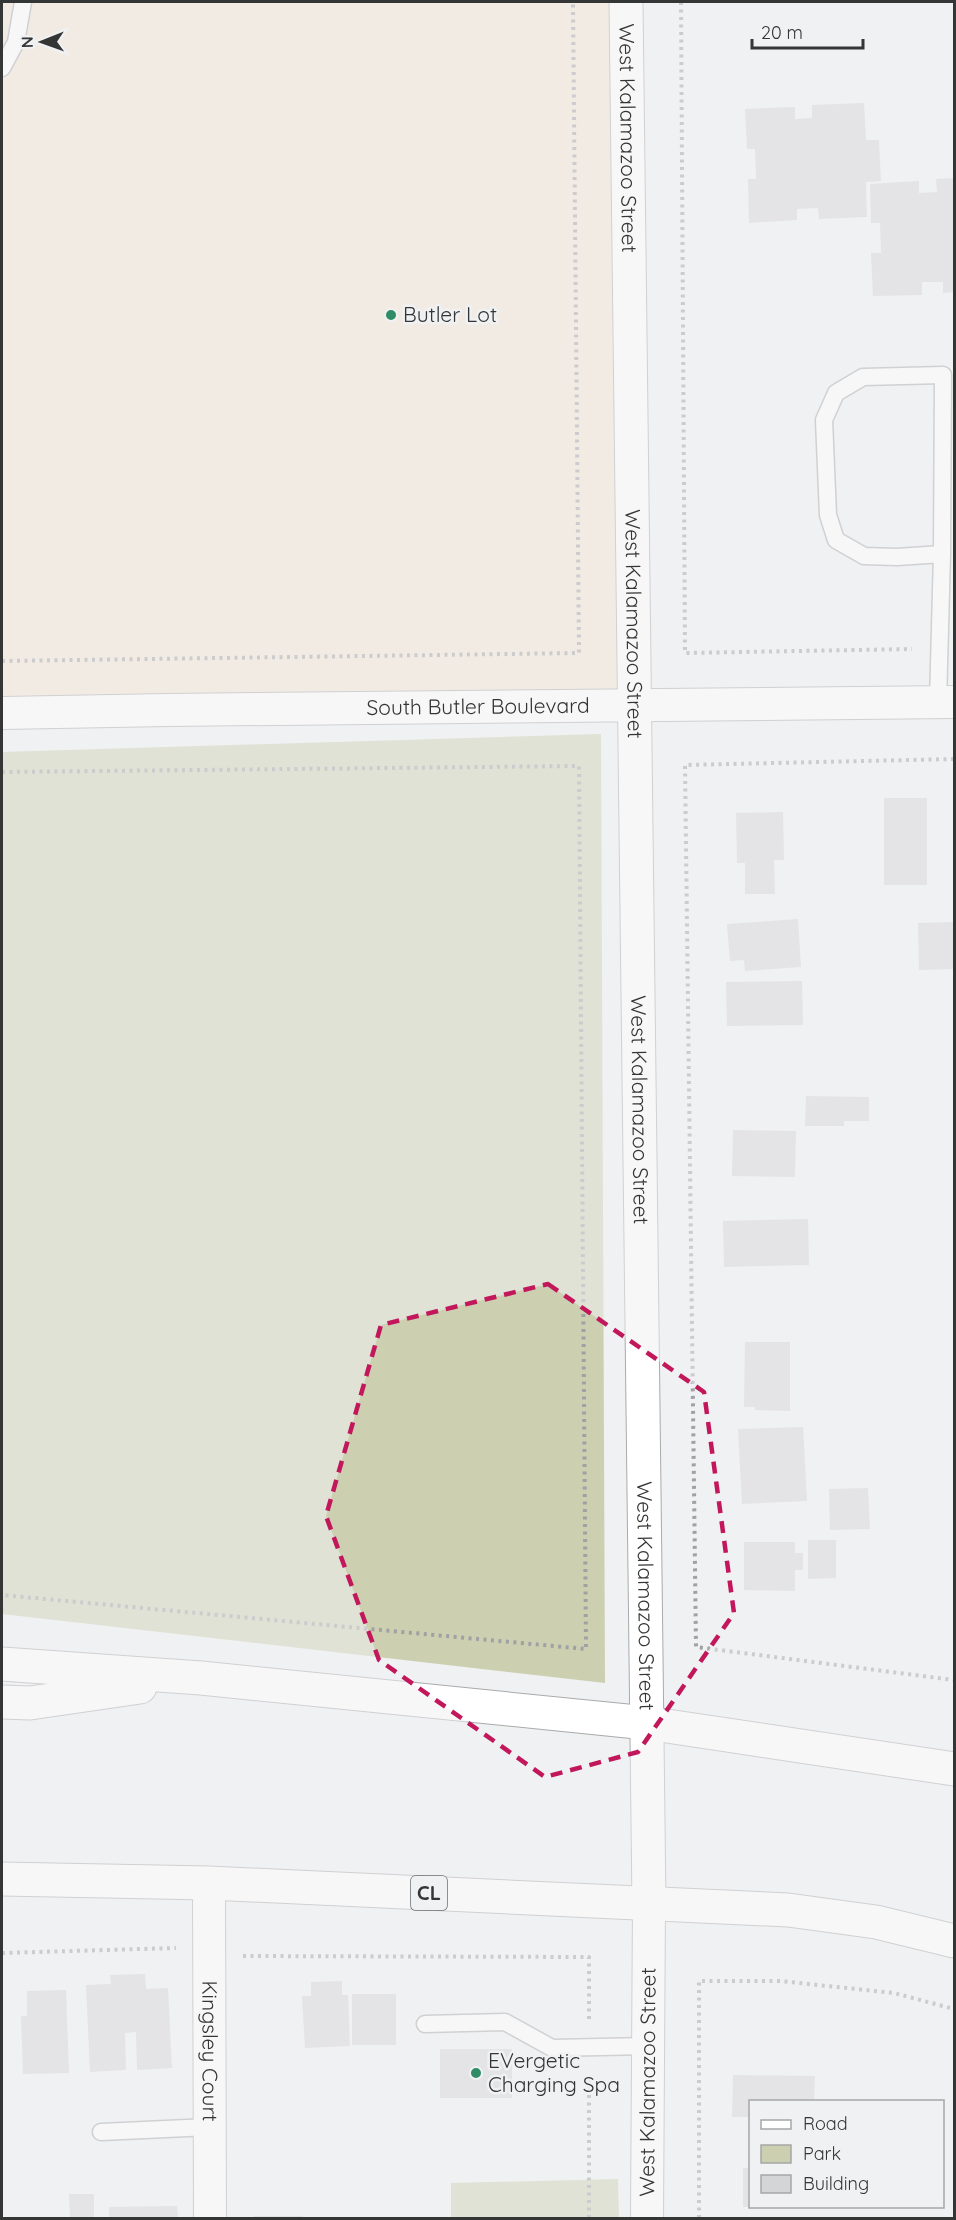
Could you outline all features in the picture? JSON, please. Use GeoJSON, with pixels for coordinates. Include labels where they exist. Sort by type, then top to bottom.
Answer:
{"type":"FeatureCollection","features":[{"type":"Feature","properties":{"kind":"main road","name":"West Kalamazoo Street"},"geometry":{"type":"LineString","coordinates":[[626,2],[649,1904]]}},
{"type":"Feature","properties":{"kind":"main road"},"geometry":{"type":"LineString","coordinates":[[2,1664],[201,1678],[647,1723],[954,1769]]}},
{"type":"Feature","properties":{"kind":"main road"},"geometry":{"type":"LineString","coordinates":[[2,1702],[30,1703],[201,1678]]}},
{"type":"Feature","properties":{"kind":"main road","name":"CL"},"geometry":{"type":"LineString","coordinates":[[2,1879],[209,1883],[788,1910],[876,1922],[954,1941]]}},
{"type":"Feature","properties":{"kind":"street","name":"South Butler Boulevard"},"geometry":{"type":"LineString","coordinates":[[2,713],[946,702]]}},
{"type":"Feature","properties":{"kind":"street","name":"Kingsley Court"},"geometry":{"type":"LineString","coordinates":[[209,1883],[210,2218]]}},
{"type":"Feature","properties":{"kind":"street","name":"West Kalamazoo Street"},"geometry":{"type":"LineString","coordinates":[[647,2218],[649,1904]]}},
{"type":"Feature","properties":{"kind":"lane"},"geometry":{"type":"LineString","coordinates":[[2,68],[16,42],[23,2]]}},
{"type":"Feature","properties":{"kind":"lane"},"geometry":{"type":"LineString","coordinates":[[942,554],[897,557],[864,556],[836,540],[828,515],[824,420],[836,393],[863,377],[943,375],[942,554],[938,648],[946,702]]}},
{"type":"Feature","properties":{"kind":"lane"},"geometry":{"type":"LineString","coordinates":[[425,2024],[505,2022],[552,2048],[648,2046]]}},
{"type":"Feature","properties":{"kind":"lane"},"geometry":{"type":"LineString","coordinates":[[101,2132],[209,2127]]}},
{"type":"Feature","properties":{"kind":"path"},"geometry":{"type":"LineString","coordinates":[[2,661],[579,653],[573,2]]}},
{"type":"Feature","properties":{"kind":"path"},"geometry":{"type":"LineString","coordinates":[[681,2],[685,653],[938,648]]}},
{"type":"Feature","properties":{"kind":"path"},"geometry":{"type":"LineString","coordinates":[[954,759],[685,765],[696,1647],[954,1680]]}},
{"type":"Feature","properties":{"kind":"path"},"geometry":{"type":"LineString","coordinates":[[2,772],[579,766],[586,1648],[2,1595]]}},
{"type":"Feature","properties":{"kind":"path"},"geometry":{"type":"LineString","coordinates":[[2,1953],[184,1947]]}},
{"type":"Feature","properties":{"kind":"path"},"geometry":{"type":"LineString","coordinates":[[236,1956],[589,1957],[589,2218]]}},
{"type":"Feature","properties":{"kind":"path"},"geometry":{"type":"LineString","coordinates":[[699,2218],[699,1981],[780,1981],[849,1988],[894,1993],[954,2009]]}},
{"type":"Feature","properties":{"kind":"highlighted area"},"geometry":{"type":"Polygon","coordinates":[[[548,1284],[704,1392],[734,1613],[638,1752],[545,1777],[379,1660],[326,1516],[381,1325],[548,1284]]]}},
{"type":"Feature","properties":{"kind":"shaded area"},"geometry":{"type":"Polygon","coordinates":[[[2,2],[631,2],[633,706],[2,715],[2,2]]]}},
{"type":"Feature","properties":{"kind":"green space"},"geometry":{"type":"Polygon","coordinates":[[[601,734],[605,1683],[2,1614],[2,752],[601,734]]]}},
{"type":"Feature","properties":{"kind":"green space"},"geometry":{"type":"Polygon","coordinates":[[[618,2179],[619,2218],[451,2218],[451,2183],[618,2179]]]}},
{"type":"Feature","properties":{"kind":"building"},"geometry":{"type":"Polygon","coordinates":[[[864,103],[866,140],[879,140],[881,181],[866,182],[867,217],[819,219],[818,208],[797,209],[797,220],[749,223],[748,179],[756,179],[755,149],[747,149],[745,109],[795,107],[795,119],[812,118],[812,105],[864,103]]]}},
{"type":"Feature","properties":{"kind":"building"},"geometry":{"type":"Polygon","coordinates":[[[954,178],[954,292],[943,293],[943,282],[922,282],[922,295],[873,296],[871,253],[881,253],[880,223],[871,223],[870,184],[919,181],[919,193],[937,192],[936,179],[954,178]]]}},
{"type":"Feature","properties":{"kind":"building"},"geometry":{"type":"Polygon","coordinates":[[[884,798],[927,798],[927,885],[884,885],[884,798]]]}},
{"type":"Feature","properties":{"kind":"building"},"geometry":{"type":"Polygon","coordinates":[[[783,812],[784,860],[774,860],[775,894],[745,894],[745,863],[737,863],[736,813],[783,812]]]}},
{"type":"Feature","properties":{"kind":"building"},"geometry":{"type":"Polygon","coordinates":[[[798,919],[801,967],[745,971],[744,960],[730,961],[727,924],[798,919]]]}},
{"type":"Feature","properties":{"kind":"building"},"geometry":{"type":"Polygon","coordinates":[[[954,922],[954,969],[919,970],[918,923],[954,922]]]}},
{"type":"Feature","properties":{"kind":"building"},"geometry":{"type":"Polygon","coordinates":[[[802,981],[803,1025],[727,1026],[726,982],[802,981]]]}},
{"type":"Feature","properties":{"kind":"building"},"geometry":{"type":"Polygon","coordinates":[[[806,1096],[869,1097],[869,1121],[844,1121],[844,1126],[805,1126],[806,1096]]]}},
{"type":"Feature","properties":{"kind":"building"},"geometry":{"type":"Polygon","coordinates":[[[733,1130],[796,1131],[795,1177],[732,1176],[733,1130]]]}},
{"type":"Feature","properties":{"kind":"building"},"geometry":{"type":"Polygon","coordinates":[[[808,1219],[809,1265],[724,1267],[723,1221],[808,1219]]]}},
{"type":"Feature","properties":{"kind":"building"},"geometry":{"type":"Polygon","coordinates":[[[745,1342],[790,1342],[790,1411],[755,1410],[755,1407],[744,1407],[745,1342]]]}},
{"type":"Feature","properties":{"kind":"building"},"geometry":{"type":"Polygon","coordinates":[[[803,1427],[807,1501],[742,1504],[738,1429],[803,1427]]]}},
{"type":"Feature","properties":{"kind":"building"},"geometry":{"type":"Polygon","coordinates":[[[868,1488],[870,1529],[830,1530],[829,1489],[868,1488]]]}},
{"type":"Feature","properties":{"kind":"building"},"geometry":{"type":"Polygon","coordinates":[[[808,1540],[836,1540],[836,1578],[808,1579],[808,1540]]]}},
{"type":"Feature","properties":{"kind":"building"},"geometry":{"type":"Polygon","coordinates":[[[744,1542],[795,1542],[795,1553],[803,1553],[803,1570],[795,1570],[795,1591],[744,1590],[744,1542]]]}},
{"type":"Feature","properties":{"kind":"building"},"geometry":{"type":"Polygon","coordinates":[[[145,1974],[146,1989],[168,1988],[172,2068],[137,2070],[136,2032],[125,2033],[126,2070],[90,2072],[86,1985],[111,1984],[110,1975],[145,1974]]]}},
{"type":"Feature","properties":{"kind":"building"},"geometry":{"type":"Polygon","coordinates":[[[342,1981],[342,1995],[348,1995],[350,2046],[305,2048],[302,1996],[311,1996],[311,1982],[342,1981]]]}},
{"type":"Feature","properties":{"kind":"building"},"geometry":{"type":"Polygon","coordinates":[[[66,1990],[69,2073],[23,2074],[21,2016],[27,2016],[27,1991],[66,1990]]]}},
{"type":"Feature","properties":{"kind":"building"},"geometry":{"type":"Polygon","coordinates":[[[352,1994],[396,1994],[396,2045],[352,2045],[352,1994]]]}},
{"type":"Feature","properties":{"kind":"building","name":"EVergetic Charging Spa"},"geometry":{"type":"Polygon","coordinates":[[[440,2049],[512,2049],[512,2098],[440,2098],[440,2049]]]}},
{"type":"Feature","properties":{"kind":"building"},"geometry":{"type":"Polygon","coordinates":[[[733,2075],[815,2076],[814,2100],[749,2100],[749,2117],[732,2117],[733,2075]]]}},
{"type":"Feature","properties":{"kind":"building"},"geometry":{"type":"Polygon","coordinates":[[[743,2168],[749,2168],[749,2207],[743,2207],[743,2168]]]}},
{"type":"Feature","properties":{"kind":"building"},"geometry":{"type":"Polygon","coordinates":[[[69,2194],[94,2194],[94,2218],[70,2218],[69,2194]]]}},
{"type":"Feature","properties":{"kind":"building"},"geometry":{"type":"Polygon","coordinates":[[[177,2206],[178,2218],[109,2218],[109,2207],[177,2206]]]}},
{"type":"Feature","properties":{"kind":"building"},"geometry":{"type":"Polygon","coordinates":[[[254,2216],[303,2216],[303,2218],[254,2218],[254,2216]]]}},
{"type":"Feature","properties":{"kind":"place","name":"Butler Lot"},"geometry":{"type":"Point","coordinates":[391,315]}},
{"type":"Feature","properties":{"kind":"place","name":"EVergetic Charging Spa"},"geometry":{"type":"Point","coordinates":[476,2073]}}]}
